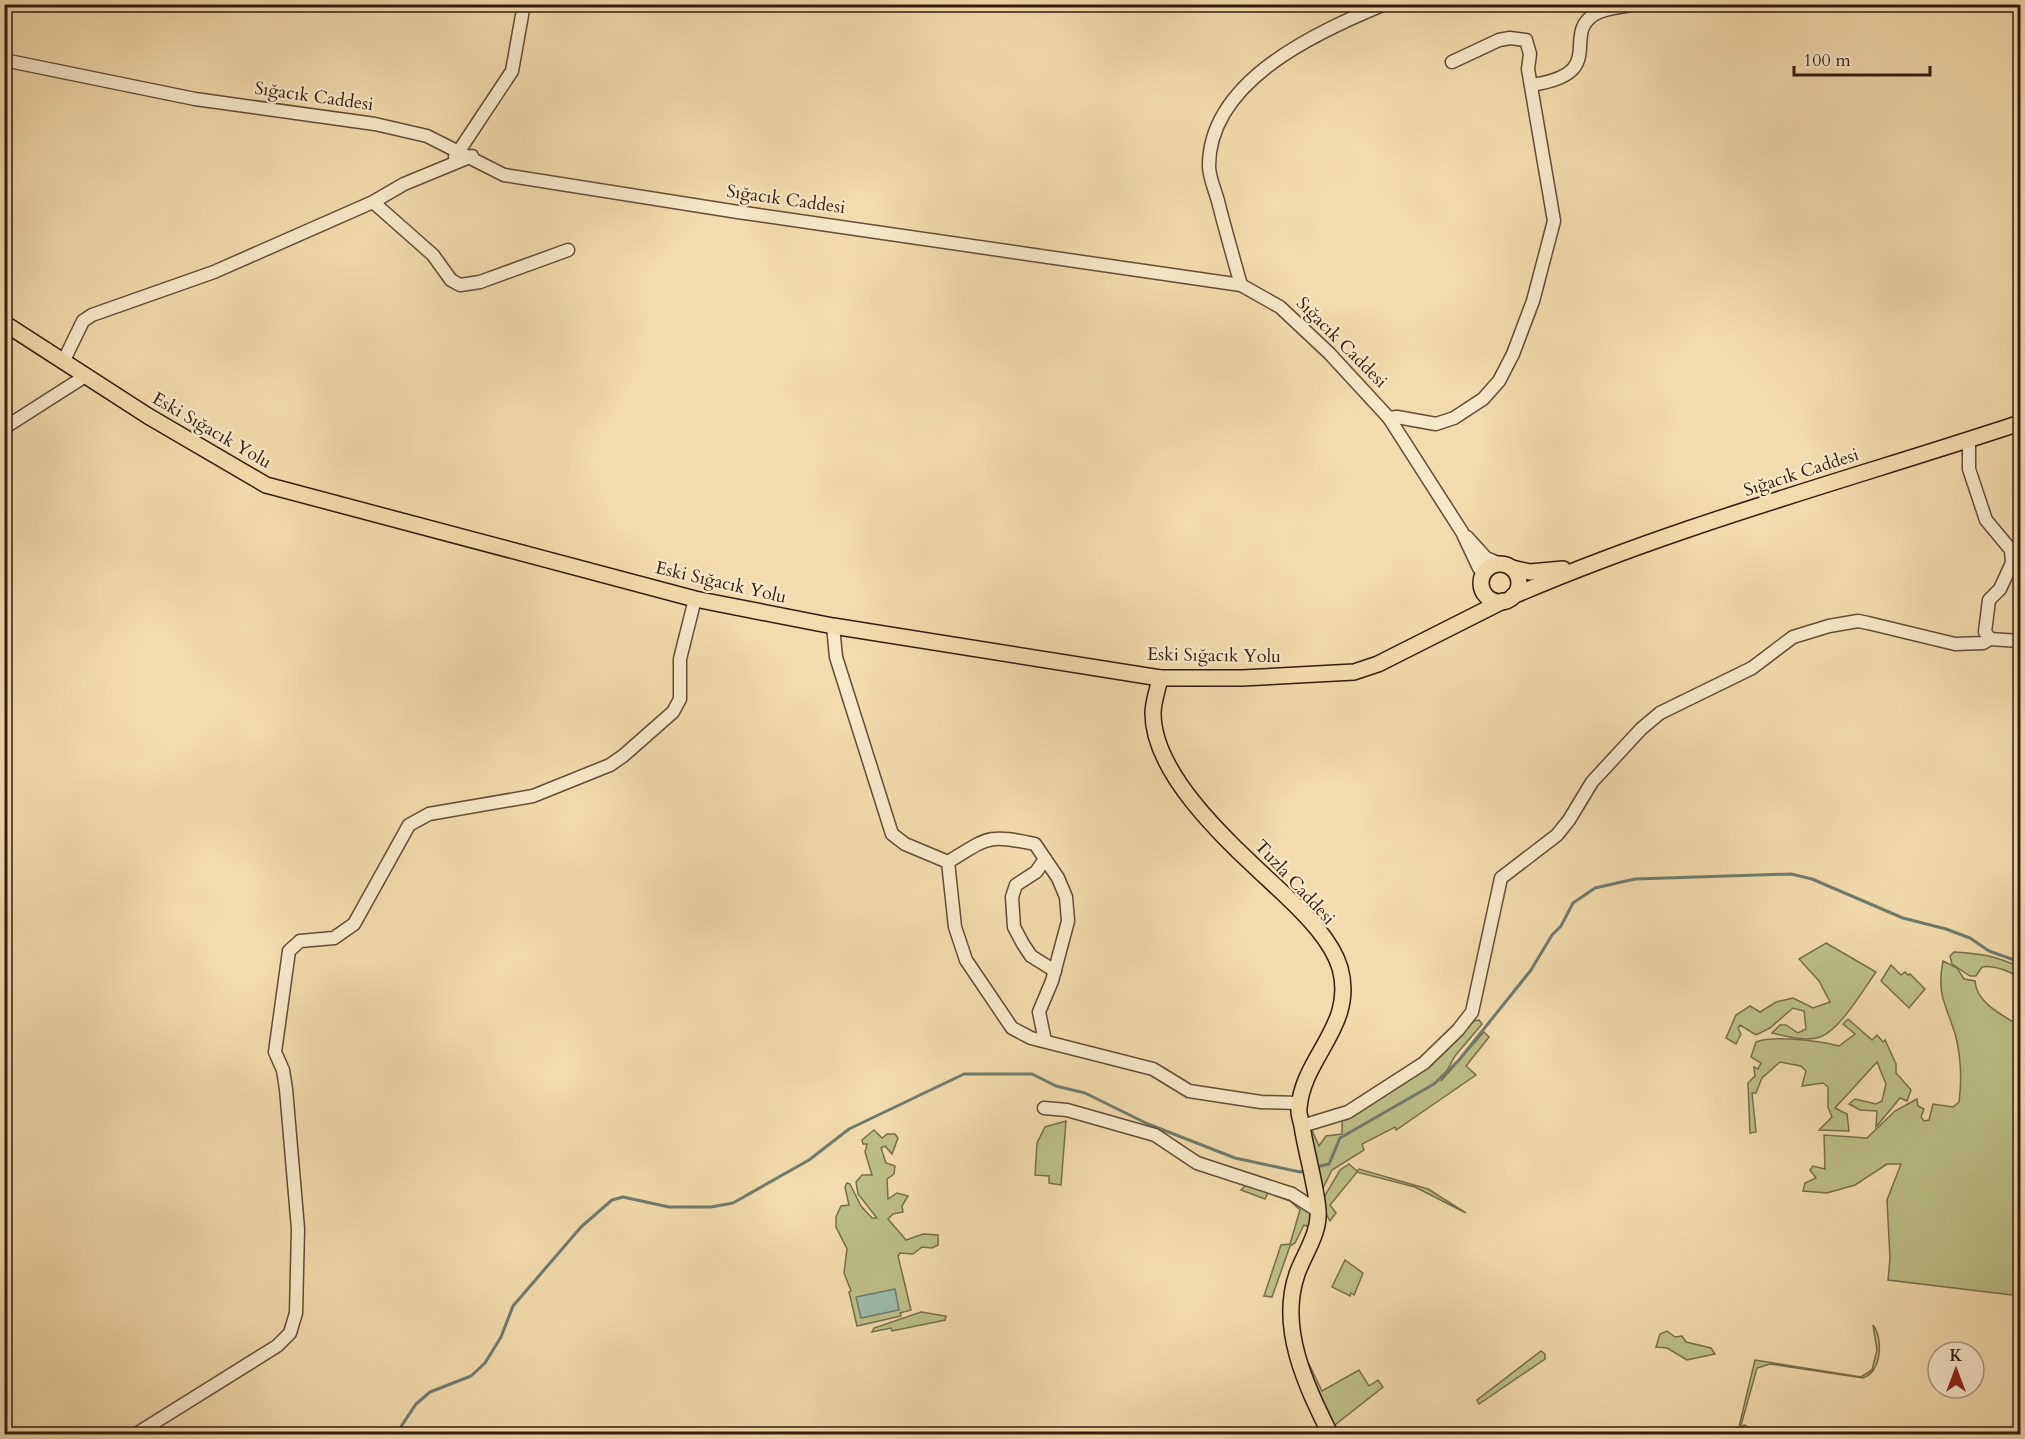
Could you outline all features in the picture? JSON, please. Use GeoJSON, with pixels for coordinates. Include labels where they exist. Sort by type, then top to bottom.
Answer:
{"type":"FeatureCollection","features":[{"type":"Feature","properties":{"kind":"main road","name":"Eski Sığacık Yolu"},"geometry":{"type":"LineString","coordinates":[[4,323],[148,416],[266,485],[695,599],[833,626],[1160,678],[1242,678],[1354,672],[1378,664],[1508,599],[1595,563]]}},
{"type":"Feature","properties":{"kind":"main road","name":"Sığacık Caddesi"},"geometry":{"type":"LineString","coordinates":[[1595,563],[1779,499],[2020,423]]}},
{"type":"Feature","properties":{"kind":"main road"},"geometry":{"type":"LineString","coordinates":[[1470,617],[1488,569],[1506,566],[1546,572],[1595,563]]}},
{"type":"Feature","properties":{"kind":"main road"},"geometry":{"type":"LineString","coordinates":[[1483,579],[1487,596],[1508,599],[1519,585],[1506,566]]}},
{"type":"Feature","properties":{"kind":"main road","name":"Tuzla Caddesi"},"geometry":{"type":"LineString","coordinates":[[1160,678],[1153,713],[1160,749],[1178,784],[1248,860],[1305,914],[1339,965],[1344,986],[1342,1011],[1306,1083],[1299,1109],[1318,1211]]}},
{"type":"Feature","properties":{"kind":"main road"},"geometry":{"type":"LineString","coordinates":[[1318,1211],[1314,1234],[1294,1284],[1292,1325],[1310,1393],[1330,1434]]}},
{"type":"Feature","properties":{"kind":"street"},"geometry":{"type":"LineString","coordinates":[[64,360],[83,321],[92,315],[214,272],[374,202],[404,184],[443,168],[466,154],[512,71],[524,4]]}},
{"type":"Feature","properties":{"kind":"street"},"geometry":{"type":"LineString","coordinates":[[1241,285],[1209,168],[1211,143],[1222,120],[1235,98],[1256,75],[1323,30],[1385,4]]}},
{"type":"Feature","properties":{"kind":"street"},"geometry":{"type":"LineString","coordinates":[[1531,85],[1555,79],[1575,69],[1579,62],[1581,32],[1593,15],[1602,10],[1637,4]]}},
{"type":"Feature","properties":{"kind":"street"},"geometry":{"type":"LineString","coordinates":[[1389,418],[1397,417],[1436,424],[1454,417],[1483,399],[1499,381],[1513,354],[1533,301],[1554,220],[1531,85],[1529,44],[1526,40],[1510,38],[1499,40],[1452,62]]}},
{"type":"Feature","properties":{"kind":"street","name":"Sığacık Caddesi"},"geometry":{"type":"LineString","coordinates":[[4,60],[195,99],[375,124],[427,136],[504,174],[738,212],[1241,285],[1280,307],[1329,353],[1389,418],[1462,532]]}},
{"type":"Feature","properties":{"kind":"street"},"geometry":{"type":"LineString","coordinates":[[374,202],[433,255],[451,280],[460,285],[480,282],[568,250]]}},
{"type":"Feature","properties":{"kind":"street"},"geometry":{"type":"LineString","coordinates":[[4,428],[87,375]]}},
{"type":"Feature","properties":{"kind":"street"},"geometry":{"type":"LineString","coordinates":[[1970,440],[1969,469],[1986,520],[2011,550],[2013,556],[2000,589],[1989,600],[1985,632],[1990,639]]}},
{"type":"Feature","properties":{"kind":"street"},"geometry":{"type":"LineString","coordinates":[[1462,532],[1486,558],[1506,566]]}},
{"type":"Feature","properties":{"kind":"street"},"geometry":{"type":"LineString","coordinates":[[1462,532],[1483,579]]}},
{"type":"Feature","properties":{"kind":"street"},"geometry":{"type":"LineString","coordinates":[[136,1434],[277,1346],[285,1340],[294,1323],[298,1229],[286,1089],[283,1070],[275,1052],[289,951],[300,941],[334,938],[354,924],[409,825],[429,814],[533,796],[610,765],[623,756],[673,712],[680,699],[680,659],[695,599]]}},
{"type":"Feature","properties":{"kind":"street"},"geometry":{"type":"LineString","coordinates":[[1303,1134],[1348,1112],[1424,1063],[1458,1030],[1472,1012],[1501,878],[1557,835],[1592,782],[1650,720],[1752,668],[1793,638],[1829,626],[1858,621],[1955,644],[1983,643],[1990,639],[2020,641]]}},
{"type":"Feature","properties":{"kind":"street"},"geometry":{"type":"LineString","coordinates":[[833,626],[836,657],[892,834],[905,844],[948,862]]}},
{"type":"Feature","properties":{"kind":"street"},"geometry":{"type":"LineString","coordinates":[[948,862],[987,838],[999,837],[1035,844],[1066,897],[1068,921],[1055,971],[1039,1011],[1045,1041]]}},
{"type":"Feature","properties":{"kind":"street"},"geometry":{"type":"LineString","coordinates":[[1045,859],[1036,872],[1016,885],[1012,907],[1014,927],[1031,956],[1055,971]]}},
{"type":"Feature","properties":{"kind":"street"},"geometry":{"type":"LineString","coordinates":[[948,862],[955,927],[966,960],[1012,1028],[1031,1038],[1154,1069],[1190,1091],[1262,1102],[1300,1103]]}},
{"type":"Feature","properties":{"kind":"street"},"geometry":{"type":"LineString","coordinates":[[1044,1108],[1067,1110],[1155,1135],[1197,1163],[1292,1194],[1318,1211]]}},
{"type":"Feature","properties":{"kind":"green space"},"geometry":{"type":"Polygon","coordinates":[[[1826,943],[1876,972],[1851,1009],[1828,1033],[1809,1039],[1772,1033],[1780,1025],[1786,1025],[1798,1033],[1806,1029],[1804,1011],[1793,1008],[1770,1028],[1756,1035],[1740,1025],[1738,1028],[1741,1034],[1736,1044],[1726,1038],[1736,1015],[1750,1006],[1760,1012],[1776,1002],[1793,998],[1813,1008],[1830,1002],[1819,981],[1799,959],[1826,943]]]}},
{"type":"Feature","properties":{"kind":"green space"},"geometry":{"type":"Polygon","coordinates":[[[1954,952],[1988,956],[2020,967],[2020,979],[2007,971],[1992,967],[1982,967],[1976,976],[1970,976],[1952,964],[1950,956],[1954,952]]]}},
{"type":"Feature","properties":{"kind":"green space"},"geometry":{"type":"Polygon","coordinates":[[[1943,961],[1957,968],[1964,979],[1975,981],[1980,996],[1985,1002],[2020,1026],[2020,1296],[1888,1280],[1890,1258],[1887,1200],[1901,1164],[1887,1164],[1855,1185],[1827,1193],[1803,1191],[1805,1183],[1816,1178],[1810,1170],[1813,1166],[1825,1169],[1824,1135],[1867,1138],[1895,1111],[1917,1099],[1918,1106],[1924,1109],[1921,1117],[1924,1121],[1929,1120],[1933,1104],[1953,1107],[1959,1102],[1960,1061],[1956,1037],[1942,992],[1943,961]]]}},
{"type":"Feature","properties":{"kind":"green space"},"geometry":{"type":"Polygon","coordinates":[[[1891,965],[1901,975],[1905,972],[1910,974],[1925,989],[1909,1008],[1881,981],[1891,965]]]}},
{"type":"Feature","properties":{"kind":"green space"},"geometry":{"type":"Polygon","coordinates":[[[1848,1019],[1872,1040],[1877,1035],[1883,1042],[1885,1040],[1896,1064],[1896,1073],[1911,1090],[1907,1101],[1900,1098],[1876,1127],[1877,1111],[1860,1110],[1849,1104],[1855,1099],[1876,1104],[1882,1101],[1886,1084],[1877,1062],[1835,1108],[1847,1114],[1849,1131],[1819,1130],[1832,1117],[1828,1107],[1828,1087],[1823,1083],[1802,1086],[1806,1071],[1801,1066],[1780,1062],[1762,1078],[1756,1093],[1752,1093],[1756,1132],[1750,1133],[1748,1083],[1755,1076],[1754,1067],[1758,1069],[1761,1063],[1751,1057],[1756,1042],[1785,1039],[1839,1046],[1855,1034],[1843,1024],[1848,1019]]]}},
{"type":"Feature","properties":{"kind":"green space"},"geometry":{"type":"Polygon","coordinates":[[[1479,1020],[1482,1024],[1455,1056],[1441,1081],[1484,1032],[1489,1037],[1466,1066],[1476,1075],[1396,1130],[1395,1127],[1362,1144],[1364,1150],[1332,1170],[1319,1196],[1306,1141],[1312,1130],[1319,1146],[1326,1136],[1342,1134],[1342,1118],[1433,1060],[1474,1021],[1479,1020]]]}},
{"type":"Feature","properties":{"kind":"green space"},"geometry":{"type":"Polygon","coordinates":[[[1066,1121],[1061,1185],[1049,1183],[1049,1176],[1035,1175],[1037,1143],[1045,1127],[1066,1121]]]}},
{"type":"Feature","properties":{"kind":"green space"},"geometry":{"type":"Polygon","coordinates":[[[874,1130],[882,1138],[887,1134],[895,1134],[898,1138],[892,1154],[885,1146],[881,1148],[886,1163],[895,1166],[894,1174],[887,1179],[888,1199],[897,1193],[908,1196],[902,1206],[903,1212],[893,1214],[888,1219],[906,1240],[923,1234],[938,1235],[938,1245],[932,1248],[922,1247],[913,1254],[900,1253],[898,1256],[911,1310],[900,1313],[901,1316],[857,1326],[849,1292],[851,1291],[844,1273],[847,1249],[836,1227],[836,1217],[841,1206],[849,1205],[845,1187],[847,1183],[850,1184],[861,1206],[872,1218],[877,1218],[858,1194],[856,1182],[862,1175],[872,1175],[865,1152],[867,1144],[863,1144],[862,1140],[874,1130]]]}},
{"type":"Feature","properties":{"kind":"green space"},"geometry":{"type":"Polygon","coordinates":[[[1349,1164],[1357,1171],[1359,1169],[1428,1189],[1466,1213],[1415,1187],[1357,1172],[1330,1205],[1336,1213],[1330,1221],[1320,1204],[1340,1170],[1349,1164]]]}},
{"type":"Feature","properties":{"kind":"green space"},"geometry":{"type":"Polygon","coordinates":[[[1249,1182],[1289,1196],[1311,1214],[1313,1229],[1304,1225],[1295,1243],[1290,1246],[1272,1297],[1264,1296],[1281,1245],[1290,1244],[1300,1210],[1290,1201],[1268,1193],[1265,1199],[1241,1190],[1249,1182]]]}},
{"type":"Feature","properties":{"kind":"green space"},"geometry":{"type":"Polygon","coordinates":[[[1345,1260],[1363,1273],[1354,1295],[1351,1293],[1350,1296],[1332,1287],[1345,1260]]]}},
{"type":"Feature","properties":{"kind":"green space"},"geometry":{"type":"Polygon","coordinates":[[[921,1312],[946,1316],[945,1320],[892,1331],[891,1328],[872,1332],[874,1328],[921,1312]]]}},
{"type":"Feature","properties":{"kind":"green space"},"geometry":{"type":"Polygon","coordinates":[[[1873,1325],[1879,1339],[1879,1355],[1874,1369],[1863,1378],[1770,1364],[1757,1368],[1740,1429],[1744,1425],[1753,1429],[1746,1434],[1733,1434],[1738,1431],[1755,1360],[1861,1377],[1872,1370],[1877,1350],[1873,1325]]]}},
{"type":"Feature","properties":{"kind":"green space"},"geometry":{"type":"Polygon","coordinates":[[[1667,1331],[1675,1337],[1682,1336],[1686,1342],[1711,1348],[1715,1354],[1687,1360],[1667,1348],[1656,1347],[1660,1334],[1667,1331]]]}},
{"type":"Feature","properties":{"kind":"green space"},"geometry":{"type":"Polygon","coordinates":[[[1541,1351],[1545,1354],[1545,1359],[1479,1404],[1477,1400],[1541,1351]]]}},
{"type":"Feature","properties":{"kind":"green space"},"geometry":{"type":"Polygon","coordinates":[[[1309,1364],[1322,1391],[1359,1370],[1369,1386],[1378,1380],[1383,1387],[1331,1428],[1305,1366],[1309,1364]]]}},
{"type":"Feature","properties":{"kind":"shaded area"},"geometry":{"type":"Polygon","coordinates":[[[895,1289],[899,1310],[861,1318],[856,1297],[895,1289]]]}},
{"type":"Feature","properties":{"kind":"waterway"},"geometry":{"type":"LineString","coordinates":[[1316,1167],[1329,1164],[1340,1138],[1434,1084],[1459,1060],[1531,970],[1552,935],[1561,926],[1573,903],[1595,888],[1635,879],[1791,874],[1812,879],[1903,918],[1970,938],[1989,951],[2020,962]]}},
{"type":"Feature","properties":{"kind":"waterway"},"geometry":{"type":"LineString","coordinates":[[396,1434],[416,1404],[430,1392],[471,1376],[485,1363],[501,1337],[513,1306],[581,1227],[612,1200],[623,1197],[669,1207],[711,1207],[733,1203],[809,1160],[849,1129],[964,1074],[1032,1074],[1056,1086],[1085,1093],[1148,1124],[1235,1158],[1300,1172],[1307,1170]]}}]}
